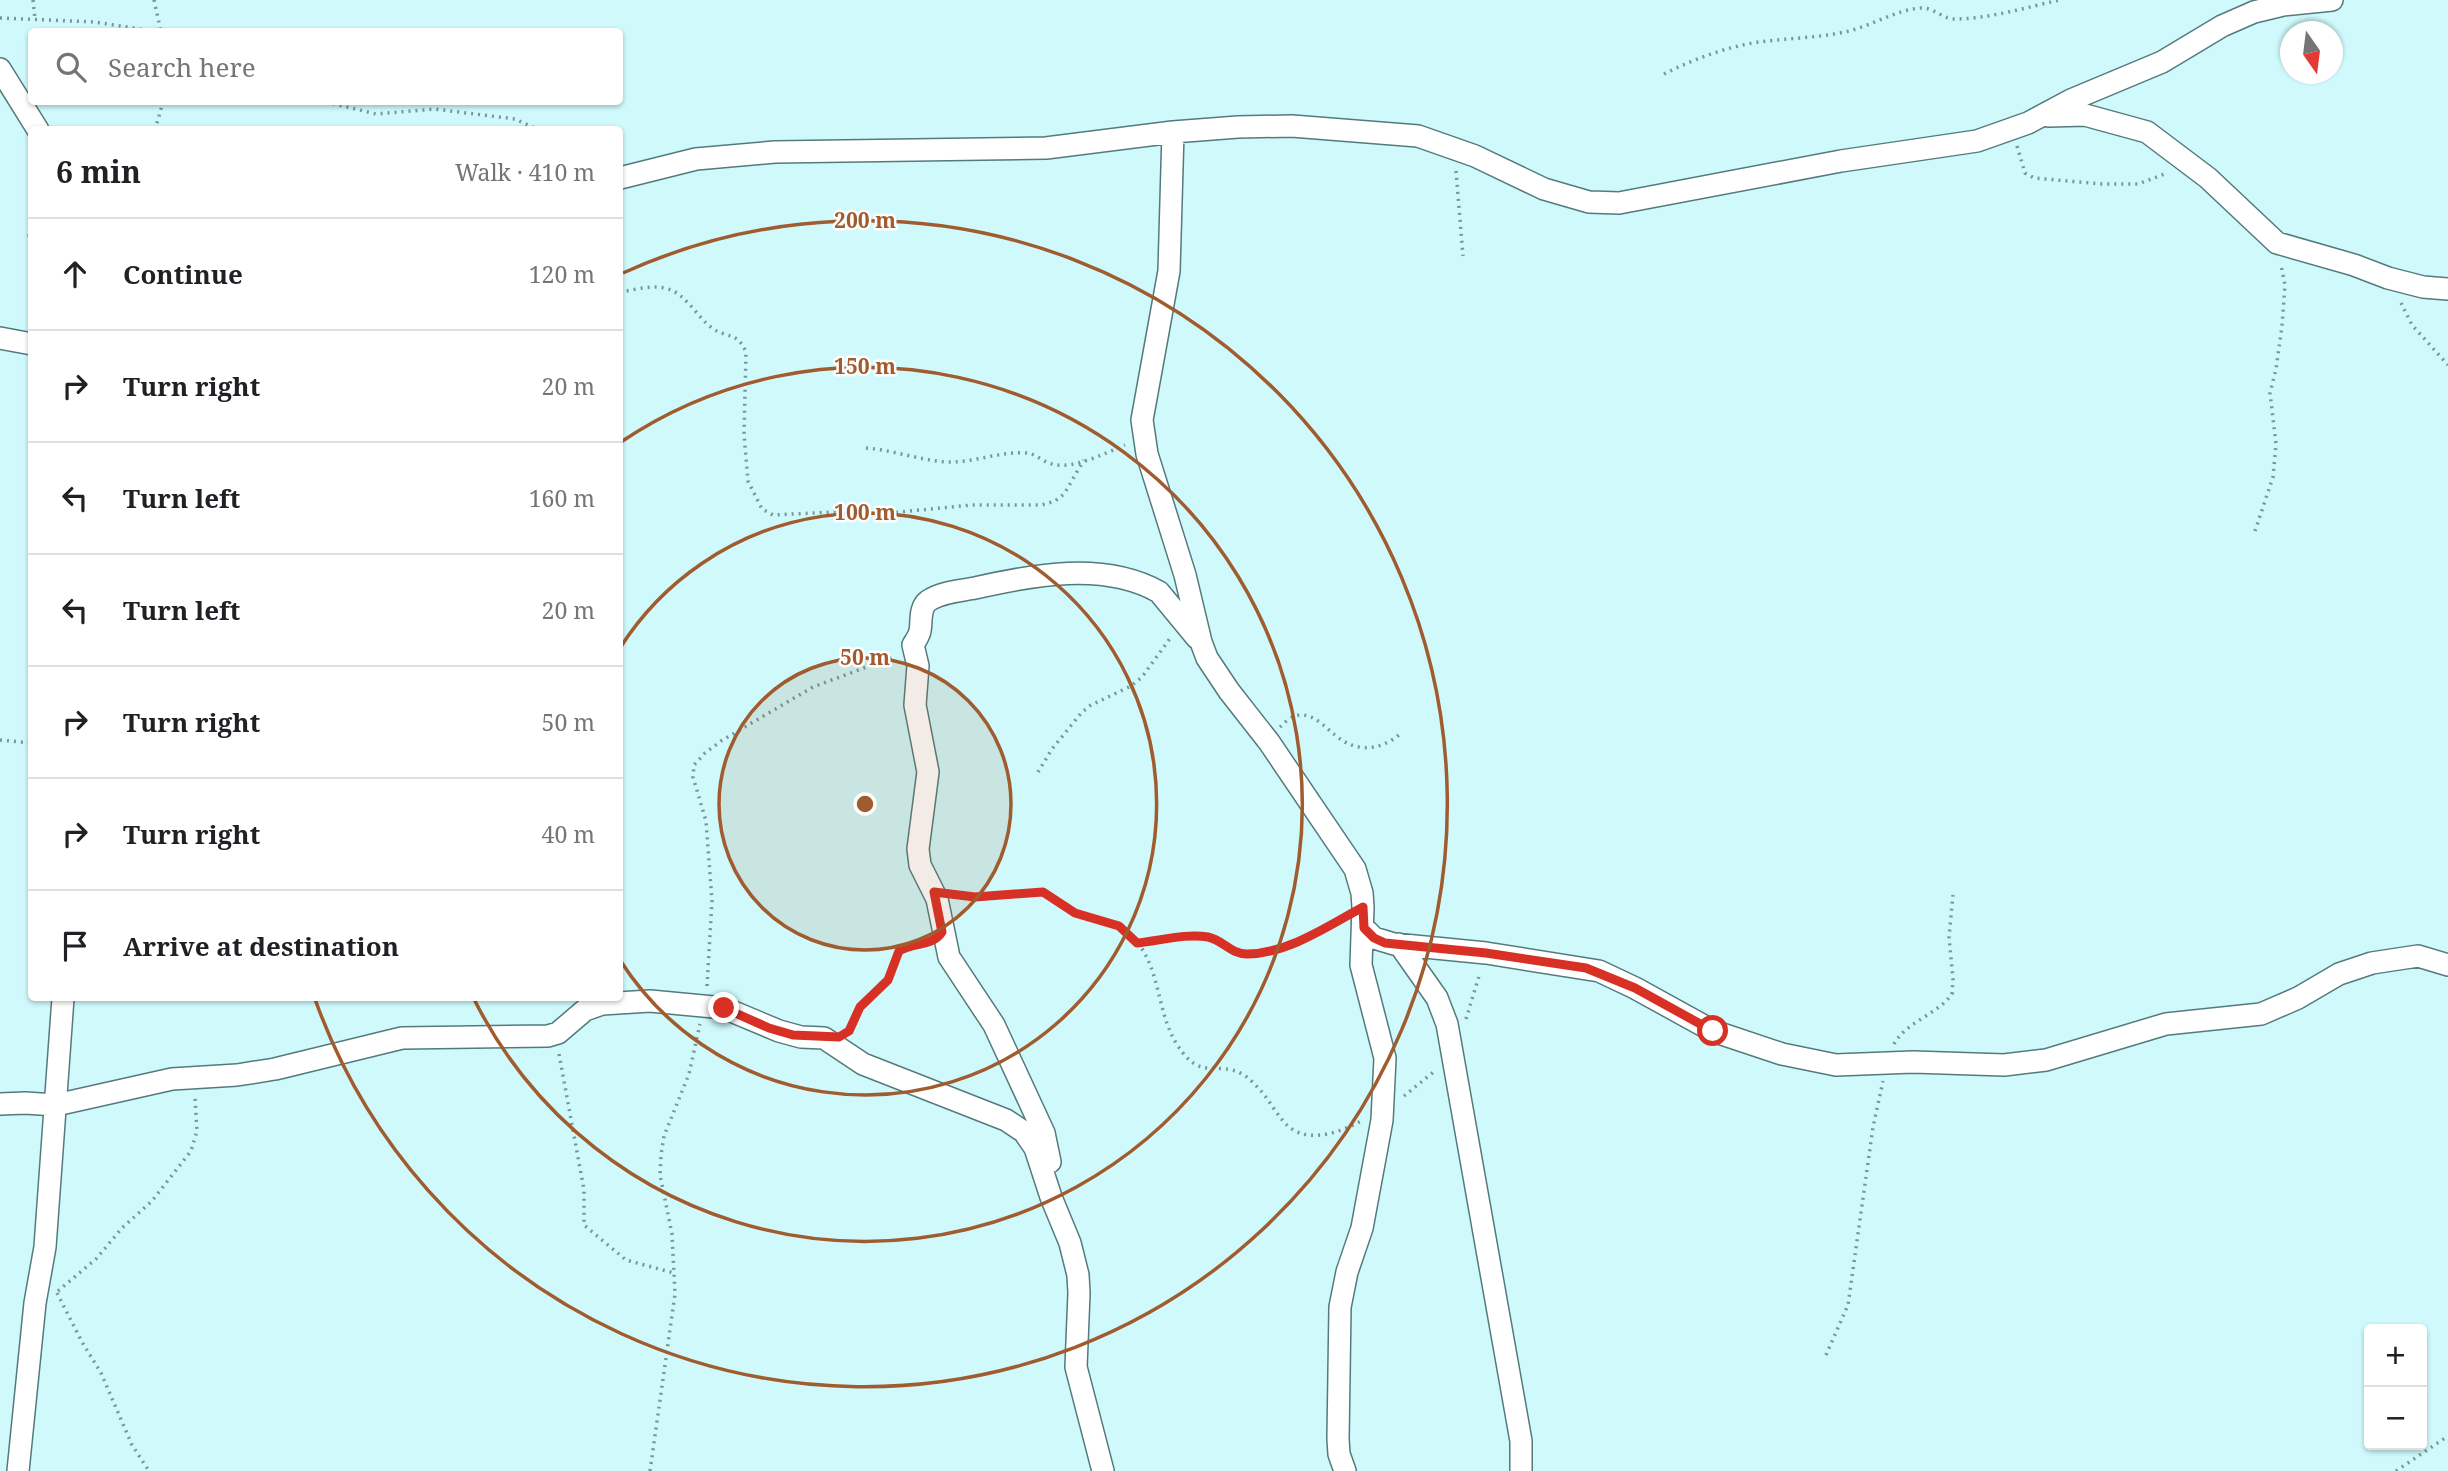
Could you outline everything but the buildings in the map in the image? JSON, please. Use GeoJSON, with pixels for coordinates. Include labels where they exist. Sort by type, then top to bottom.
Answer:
{"type":"FeatureCollection","features":[{"type":"Feature","properties":{"kind":"street"},"geometry":{"type":"LineString","coordinates":[[623,177],[696,159],[761,153],[1046,148],[1173,132],[1293,126],[1418,136],[1457,149],[1544,188],[1589,202],[1609,204],[1841,160],[1967,143],[2013,129],[2071,100],[2162,62],[2222,26],[2254,12],[2283,5],[2332,0]]}},
{"type":"Feature","properties":{"kind":"street"},"geometry":{"type":"LineString","coordinates":[[0,69],[36,126]]}},
{"type":"Feature","properties":{"kind":"street"},"geometry":{"type":"LineString","coordinates":[[2043,116],[2085,115],[2147,132],[2197,169],[2277,243],[2354,265],[2388,278],[2423,287],[2448,289]]}},
{"type":"Feature","properties":{"kind":"street"},"geometry":{"type":"LineString","coordinates":[[1173,132],[1169,271],[1142,420],[1151,467],[1185,575],[1207,658],[1346,853],[1360,885],[1364,917],[1361,965],[1385,1058],[1383,1109],[1362,1228],[1347,1272],[1340,1307],[1338,1439],[1339,1454],[1345,1471]]}},
{"type":"Feature","properties":{"kind":"street"},"geometry":{"type":"LineString","coordinates":[[0,338],[28,343]]}},
{"type":"Feature","properties":{"kind":"street"},"geometry":{"type":"LineString","coordinates":[[1048,1187],[1051,1172],[1044,1133],[994,1025],[949,957],[934,892],[919,859],[928,772],[915,705],[918,666],[913,643],[920,632],[922,610],[928,601],[936,597],[989,584],[1074,573],[1099,574],[1150,587],[1167,599],[1201,642]]}},
{"type":"Feature","properties":{"kind":"street"},"geometry":{"type":"LineString","coordinates":[[1364,917],[1374,938],[1385,943],[1486,953],[1599,971],[1713,1031],[1822,1064],[1888,1062],[2004,1065],[2046,1060],[2166,1024],[2260,1014],[2298,998],[2339,974],[2372,963],[2418,957],[2448,965]]}},
{"type":"Feature","properties":{"kind":"street"},"geometry":{"type":"LineString","coordinates":[[1399,944],[1437,999],[1447,1024],[1521,1441],[1521,1471]]}},
{"type":"Feature","properties":{"kind":"street"},"geometry":{"type":"LineString","coordinates":[[18,1471],[35,1303],[45,1247],[63,1001]]}},
{"type":"Feature","properties":{"kind":"street"},"geometry":{"type":"LineString","coordinates":[[0,1104],[56,1105],[141,1085],[275,1069],[402,1038],[554,1035],[575,1016],[595,1006],[650,1001],[705,1004],[739,1013],[779,1031],[801,1037],[824,1038],[863,1064],[1018,1127],[1035,1148],[1070,1243],[1077,1275],[1079,1293],[1074,1356],[1103,1471]]}},
{"type":"Feature","properties":{"kind":"path"},"geometry":{"type":"LineString","coordinates":[[33,0],[36,19]]}},
{"type":"Feature","properties":{"kind":"path"},"geometry":{"type":"LineString","coordinates":[[154,0],[159,28]]}},
{"type":"Feature","properties":{"kind":"path"},"geometry":{"type":"LineString","coordinates":[[1664,74],[1691,60],[1721,50],[1757,42],[1845,32],[1905,11],[1933,9],[1951,19],[1968,18],[2060,0]]}},
{"type":"Feature","properties":{"kind":"path"},"geometry":{"type":"LineString","coordinates":[[0,18],[95,22],[134,28]]}},
{"type":"Feature","properties":{"kind":"path"},"geometry":{"type":"LineString","coordinates":[[156,126],[162,105]]}},
{"type":"Feature","properties":{"kind":"path"},"geometry":{"type":"LineString","coordinates":[[338,105],[376,114],[435,109],[516,119],[531,126]]}},
{"type":"Feature","properties":{"kind":"path"},"geometry":{"type":"LineString","coordinates":[[2013,129],[2025,173],[2034,178],[2138,184],[2169,172],[2197,169]]}},
{"type":"Feature","properties":{"kind":"path"},"geometry":{"type":"LineString","coordinates":[[1457,149],[1456,180],[1463,256]]}},
{"type":"Feature","properties":{"kind":"path"},"geometry":{"type":"LineString","coordinates":[[2255,531],[2273,477],[2276,444],[2270,393],[2282,326],[2285,285],[2277,243]]}},
{"type":"Feature","properties":{"kind":"path"},"geometry":{"type":"LineString","coordinates":[[2388,278],[2412,325],[2448,365]]}},
{"type":"Feature","properties":{"kind":"path"},"geometry":{"type":"LineString","coordinates":[[623,292],[654,287],[674,291],[716,331],[733,335],[742,343],[746,352],[744,434],[748,481],[762,509],[773,515],[834,512],[858,516],[972,505],[1042,505],[1055,501],[1064,494],[1084,460]]}},
{"type":"Feature","properties":{"kind":"path"},"geometry":{"type":"LineString","coordinates":[[866,448],[885,449],[946,462],[1026,453],[1059,465],[1084,460],[1126,445],[1143,432]]}},
{"type":"Feature","properties":{"kind":"path"},"geometry":{"type":"LineString","coordinates":[[1038,772],[1082,712],[1131,686],[1142,677],[1183,620]]}},
{"type":"Feature","properties":{"kind":"path"},"geometry":{"type":"LineString","coordinates":[[650,1471],[673,1316],[672,1234],[661,1190],[661,1155],[664,1136],[689,1074],[705,1004],[712,901],[706,821],[693,777],[694,765],[721,741],[813,687],[914,647]]}},
{"type":"Feature","properties":{"kind":"path"},"geometry":{"type":"LineString","coordinates":[[1267,739],[1291,718],[1305,715],[1352,745],[1376,748],[1384,746],[1400,734]]}},
{"type":"Feature","properties":{"kind":"path"},"geometry":{"type":"LineString","coordinates":[[0,740],[28,743]]}},
{"type":"Feature","properties":{"kind":"path"},"geometry":{"type":"LineString","coordinates":[[934,892],[975,897],[1043,892],[1075,913],[1119,926],[1137,943],[1152,966],[1167,1027],[1185,1055],[1202,1068],[1240,1073],[1273,1104],[1282,1120],[1303,1136],[1318,1136],[1357,1123],[1411,1091],[1452,1056]]}},
{"type":"Feature","properties":{"kind":"path"},"geometry":{"type":"LineString","coordinates":[[1826,1355],[1848,1305],[1872,1127],[1888,1062],[1898,1036],[1952,994],[1954,979],[1949,937],[1953,895]]}},
{"type":"Feature","properties":{"kind":"path"},"geometry":{"type":"LineString","coordinates":[[1137,943],[1205,937],[1219,941],[1239,954],[1251,954],[1308,938],[1364,917]]}},
{"type":"Feature","properties":{"kind":"path"},"geometry":{"type":"LineString","coordinates":[[824,1038],[839,1037],[849,1031],[860,1007],[888,980],[899,951],[933,941],[942,932]]}},
{"type":"Feature","properties":{"kind":"path"},"geometry":{"type":"LineString","coordinates":[[1464,1026],[1486,953]]}},
{"type":"Feature","properties":{"kind":"path"},"geometry":{"type":"LineString","coordinates":[[554,1035],[584,1190],[584,1226],[626,1260],[674,1273]]}},
{"type":"Feature","properties":{"kind":"path"},"geometry":{"type":"LineString","coordinates":[[35,1303],[57,1292],[96,1259],[122,1228],[152,1201],[191,1151],[197,1131],[194,1077]]}},
{"type":"Feature","properties":{"kind":"path"},"geometry":{"type":"LineString","coordinates":[[57,1292],[101,1373],[132,1445],[149,1471]]}},
{"type":"Feature","properties":{"kind":"path"},"geometry":{"type":"LineString","coordinates":[[2396,1471],[2447,1438]]}},
{"type":"Feature","properties":{"kind":"route"},"geometry":{"type":"LineString","coordinates":[[724,1008],[769,1028],[801,1037],[843,1036],[849,1031],[860,1007],[888,980],[899,951],[933,941],[942,932],[934,892],[986,897],[1043,892],[1075,913],[1119,926],[1137,943],[1196,936],[1212,938],[1239,954],[1270,950],[1308,938],[1363,907],[1364,928],[1374,938],[1385,943],[1486,953],[1599,971],[1682,1012],[1713,1031]]}}]}
